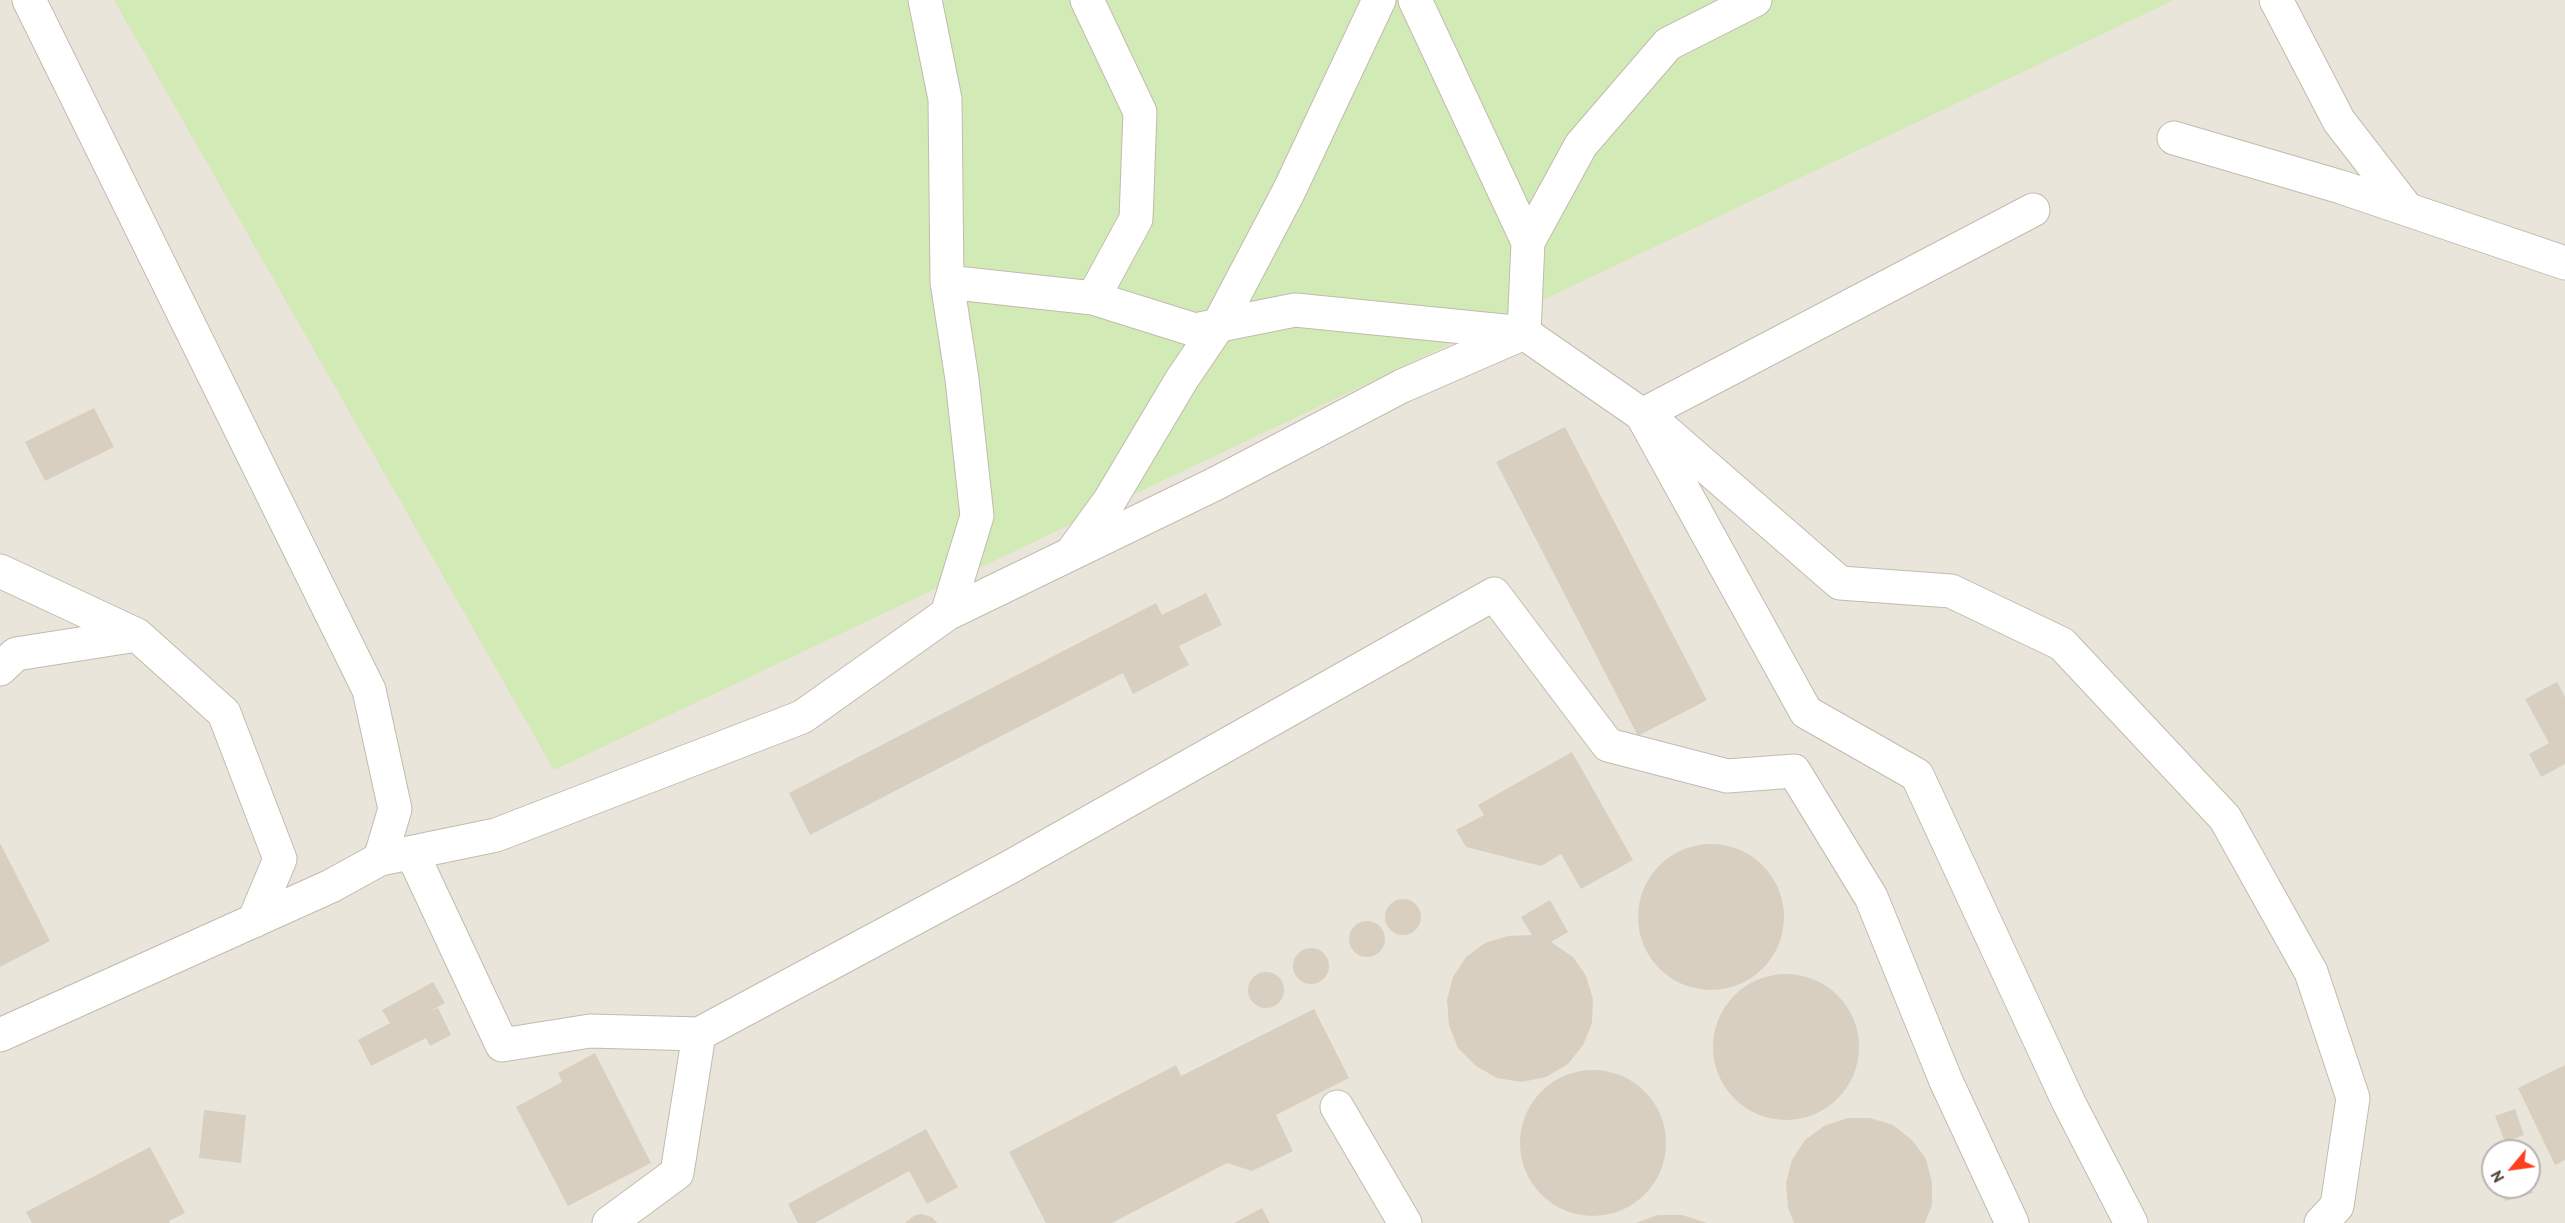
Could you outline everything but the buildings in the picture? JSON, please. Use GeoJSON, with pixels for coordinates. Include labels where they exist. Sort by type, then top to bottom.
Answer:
{"type":"FeatureCollection","features":[{"type":"Feature","properties":{"kind":"lane"},"geometry":{"type":"LineString","coordinates":[[29,0],[369,690],[394,809],[380,860]]}},
{"type":"Feature","properties":{"kind":"lane"},"geometry":{"type":"LineString","coordinates":[[925,0],[945,99],[947,282],[962,379],[977,516],[947,614]]}},
{"type":"Feature","properties":{"kind":"lane"},"geometry":{"type":"LineString","coordinates":[[1087,0],[1140,112],[1136,219],[1093,298]]}},
{"type":"Feature","properties":{"kind":"lane"},"geometry":{"type":"LineString","coordinates":[[1071,554],[1110,500],[1182,379],[1218,326],[1289,191],[1379,0]]}},
{"type":"Feature","properties":{"kind":"lane"},"geometry":{"type":"LineString","coordinates":[[1415,0],[1528,242]]}},
{"type":"Feature","properties":{"kind":"lane"},"geometry":{"type":"LineString","coordinates":[[1524,333],[1528,242],[1581,145],[1668,44],[1755,0]]}},
{"type":"Feature","properties":{"kind":"lane"},"geometry":{"type":"LineString","coordinates":[[2277,0],[2339,121],[2407,209]]}},
{"type":"Feature","properties":{"kind":"lane"},"geometry":{"type":"LineString","coordinates":[[2174,138],[2407,209],[2565,263]]}},
{"type":"Feature","properties":{"kind":"lane"},"geometry":{"type":"LineString","coordinates":[[1642,415],[2033,210]]}},
{"type":"Feature","properties":{"kind":"lane"},"geometry":{"type":"LineString","coordinates":[[947,282],[1093,298],[1195,330],[1295,310],[1524,333],[1664,430],[1840,583],[1951,591],[2062,644],[2225,818],[2311,972],[2353,1098],[2337,1206],[2321,1223]]}},
{"type":"Feature","properties":{"kind":"lane"},"geometry":{"type":"LineString","coordinates":[[0,1035],[331,886],[380,860],[496,836],[802,717],[947,614],[1215,484],[1402,386],[1524,333]]}},
{"type":"Feature","properties":{"kind":"lane"},"geometry":{"type":"LineString","coordinates":[[1642,415],[1806,712],[1917,775],[2069,1103],[2131,1223]]}},
{"type":"Feature","properties":{"kind":"lane"},"geometry":{"type":"LineString","coordinates":[[0,571],[137,635],[224,713],[280,859],[254,921]]}},
{"type":"Feature","properties":{"kind":"lane"},"geometry":{"type":"LineString","coordinates":[[412,853],[502,1045],[590,1031],[699,1034],[1010,867],[1494,594],[1608,746],[1727,776],[1794,771],[1872,897],[1946,1081],[2012,1223]]}},
{"type":"Feature","properties":{"kind":"lane"},"geometry":{"type":"LineString","coordinates":[[0,669],[15,654],[137,635]]}},
{"type":"Feature","properties":{"kind":"lane"},"geometry":{"type":"LineString","coordinates":[[609,1223],[677,1173],[699,1034]]}},
{"type":"Feature","properties":{"kind":"lane"},"geometry":{"type":"LineString","coordinates":[[1337,1107],[1405,1223]]}},
{"type":"Feature","properties":{"kind":"shaded area"},"geometry":{"type":"Polygon","coordinates":[[[0,0],[2565,0],[2565,1223],[0,1223],[0,0]]]}},
{"type":"Feature","properties":{"kind":"green space"},"geometry":{"type":"Polygon","coordinates":[[[114,0],[2174,0],[554,770],[114,0]]]}}]}
